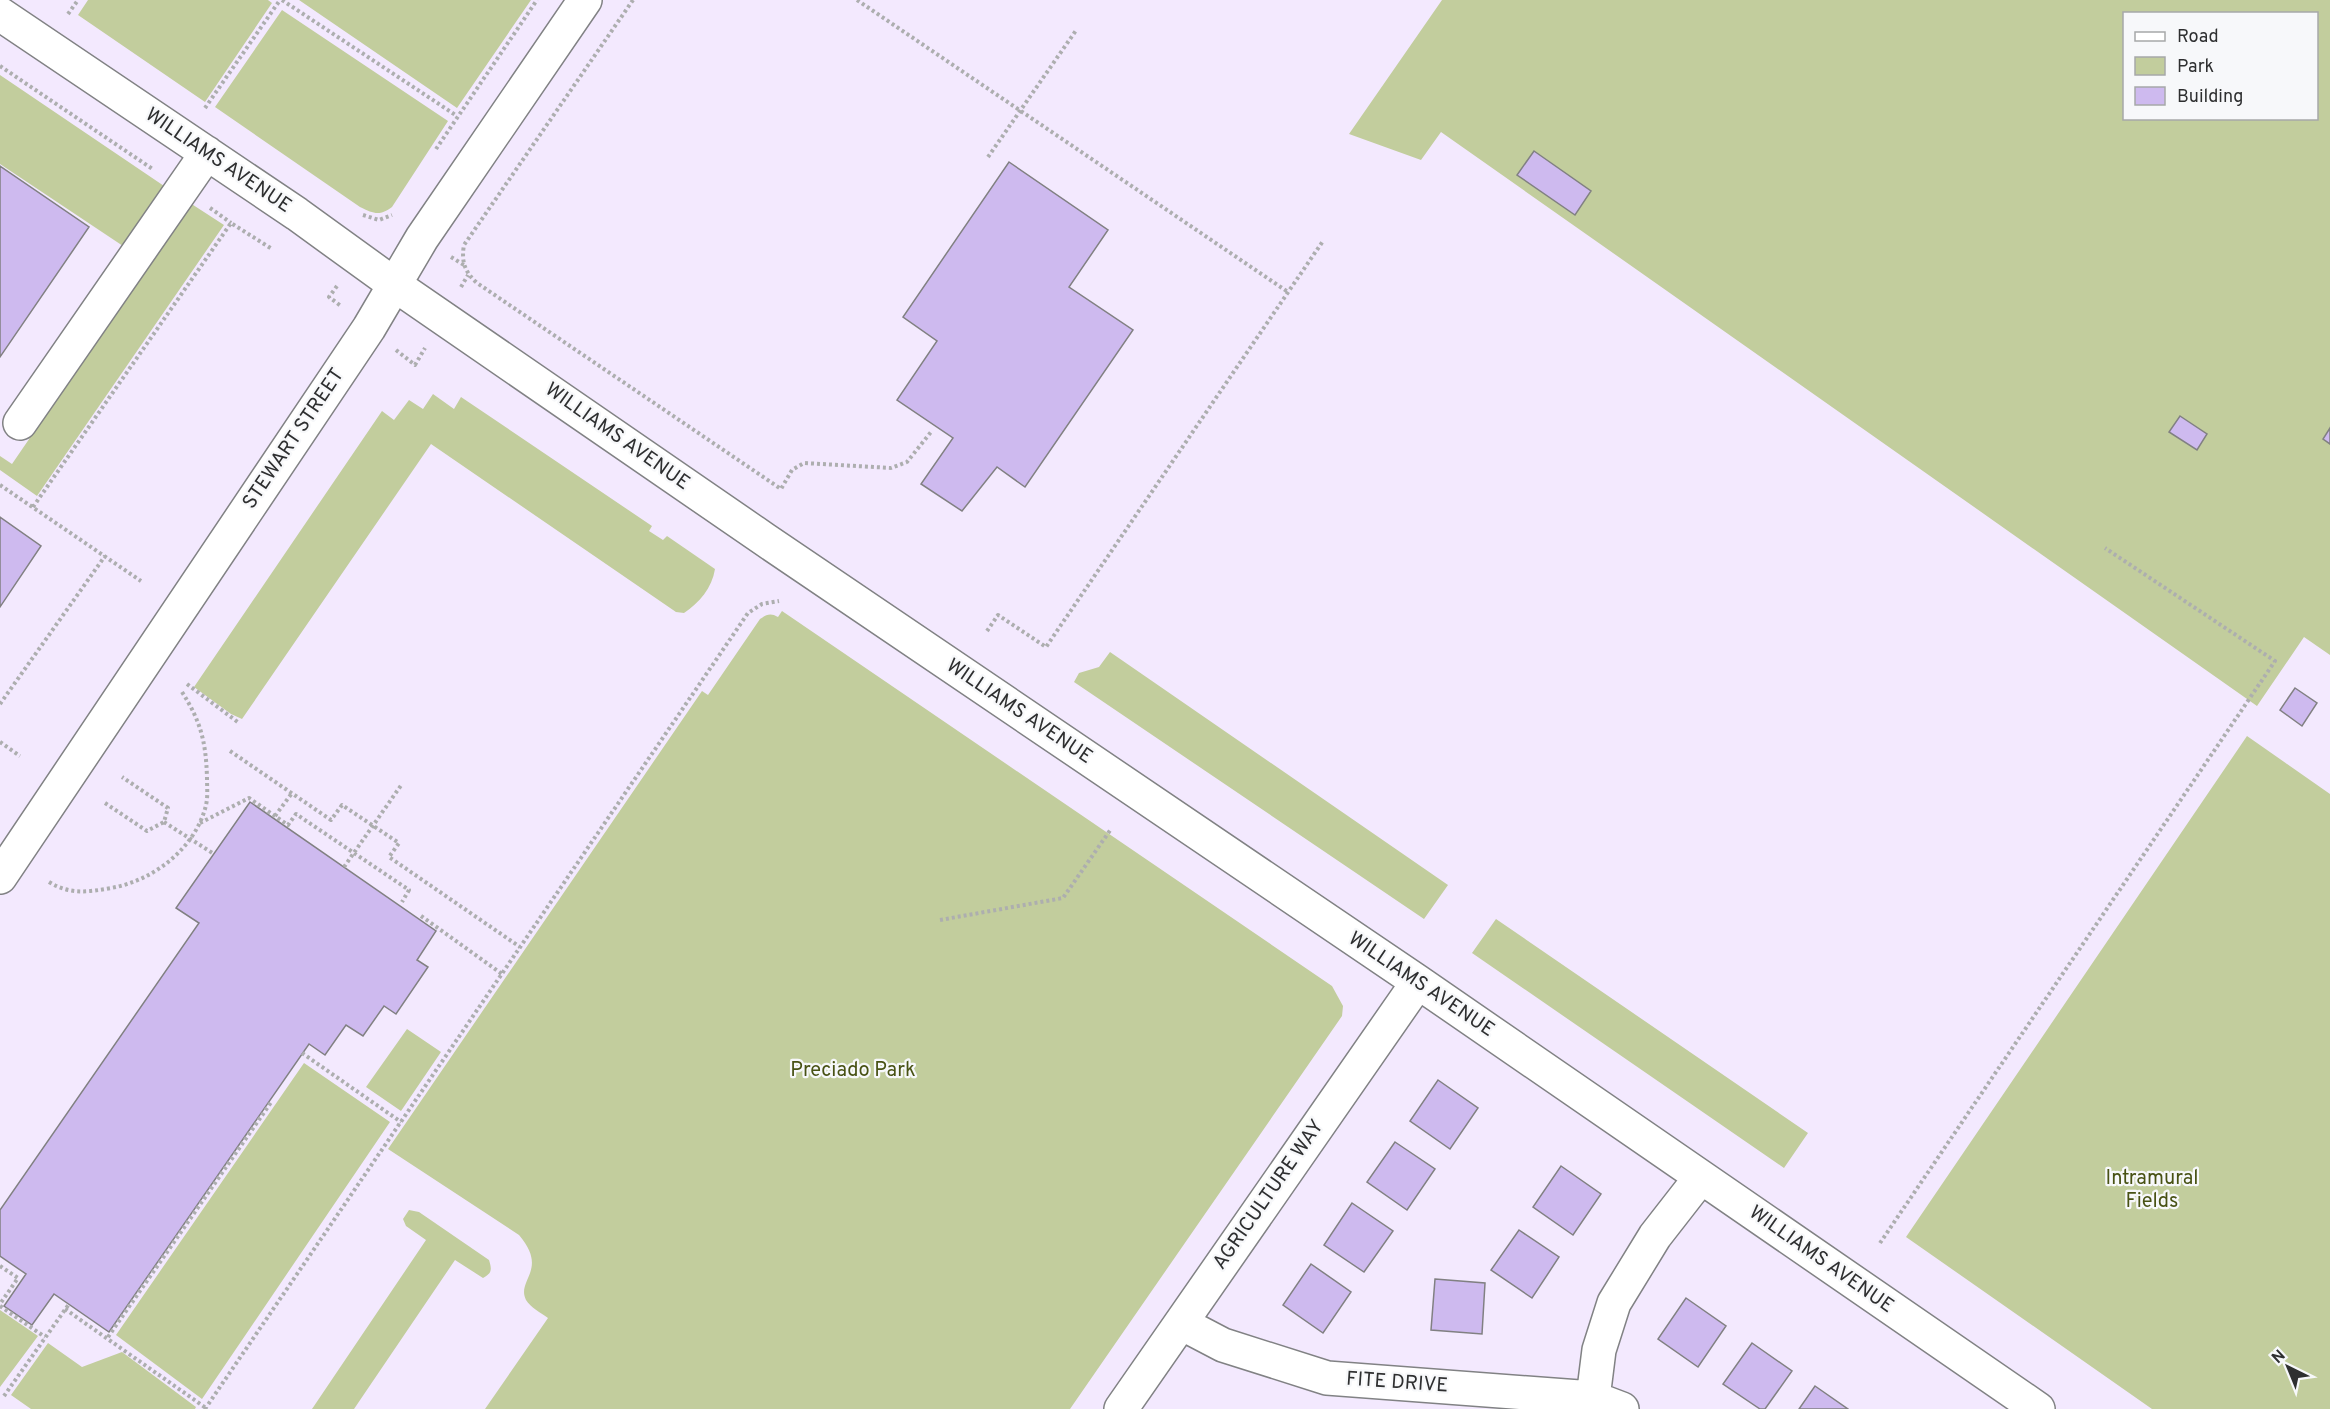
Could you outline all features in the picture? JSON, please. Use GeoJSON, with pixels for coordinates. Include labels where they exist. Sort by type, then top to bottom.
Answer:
{"type":"FeatureCollection","features":[{"type":"Feature","properties":{"kind":"street","name":"STEWART STREET"},"geometry":{"type":"LineString","coordinates":[[0,877],[369,328],[422,238],[585,0]]}},
{"type":"Feature","properties":{"kind":"street","name":"WILLIAMS AVENUE"},"geometry":{"type":"LineString","coordinates":[[0,14],[207,153],[764,539],[1418,982],[2038,1409]]}},
{"type":"Feature","properties":{"kind":"street"},"geometry":{"type":"LineString","coordinates":[[20,423],[207,153]]}},
{"type":"Feature","properties":{"kind":"street","name":"AGRICULTURE WAY"},"geometry":{"type":"LineString","coordinates":[[1121,1409],[1418,982]]}},
{"type":"Feature","properties":{"kind":"street"},"geometry":{"type":"LineString","coordinates":[[1608,1403],[1599,1350],[1614,1303],[1655,1236],[1701,1177]]}},
{"type":"Feature","properties":{"kind":"street","name":"FITE DRIVE"},"geometry":{"type":"LineString","coordinates":[[1181,1323],[1223,1345],[1327,1378],[1608,1403]]}},
{"type":"Feature","properties":{"kind":"path"},"geometry":{"type":"LineString","coordinates":[[68,14],[78,0]]}},
{"type":"Feature","properties":{"kind":"path"},"geometry":{"type":"LineString","coordinates":[[196,102],[205,108],[281,0],[457,116]]}},
{"type":"Feature","properties":{"kind":"path"},"geometry":{"type":"LineString","coordinates":[[432,156],[537,0]]}},
{"type":"Feature","properties":{"kind":"path"},"geometry":{"type":"LineString","coordinates":[[633,0],[465,245],[464,265],[468,275],[781,489],[792,470],[804,463],[891,468],[907,462],[931,432]]}},
{"type":"Feature","properties":{"kind":"path"},"geometry":{"type":"LineString","coordinates":[[857,0],[1288,292]]}},
{"type":"Feature","properties":{"kind":"path"},"geometry":{"type":"LineString","coordinates":[[61,9],[78,21]]}},
{"type":"Feature","properties":{"kind":"path"},"geometry":{"type":"LineString","coordinates":[[988,157],[1077,29]]}},
{"type":"Feature","properties":{"kind":"path"},"geometry":{"type":"LineString","coordinates":[[0,66],[272,249]]}},
{"type":"Feature","properties":{"kind":"path"},"geometry":{"type":"LineString","coordinates":[[356,213],[379,220],[391,217],[395,212]]}},
{"type":"Feature","properties":{"kind":"path"},"geometry":{"type":"LineString","coordinates":[[33,507],[231,223]]}},
{"type":"Feature","properties":{"kind":"path"},"geometry":{"type":"LineString","coordinates":[[987,631],[998,615],[1046,647],[1323,241]]}},
{"type":"Feature","properties":{"kind":"path"},"geometry":{"type":"LineString","coordinates":[[0,485],[141,581]]}},
{"type":"Feature","properties":{"kind":"path"},"geometry":{"type":"LineString","coordinates":[[1880,1243],[2276,661],[2105,548]]}},
{"type":"Feature","properties":{"kind":"path"},"geometry":{"type":"LineString","coordinates":[[0,704],[105,556]]}},
{"type":"Feature","properties":{"kind":"path"},"geometry":{"type":"LineString","coordinates":[[65,1309],[108,1337],[205,1408],[748,613],[762,604],[779,601]]}},
{"type":"Feature","properties":{"kind":"path"},"geometry":{"type":"LineString","coordinates":[[186,684],[239,723]]}},
{"type":"Feature","properties":{"kind":"path"},"geometry":{"type":"LineString","coordinates":[[50,882],[61,889],[77,893],[120,887],[164,867],[190,839],[200,823],[207,804],[206,756],[196,714],[182,692]]}},
{"type":"Feature","properties":{"kind":"path"},"geometry":{"type":"LineString","coordinates":[[0,742],[20,756]]}},
{"type":"Feature","properties":{"kind":"path"},"geometry":{"type":"LineString","coordinates":[[230,751],[331,820],[342,805],[399,843],[389,857],[520,947]]}},
{"type":"Feature","properties":{"kind":"path"},"geometry":{"type":"LineString","coordinates":[[105,803],[147,831],[164,822],[168,808],[122,777]]}},
{"type":"Feature","properties":{"kind":"path"},"geometry":{"type":"LineString","coordinates":[[344,867],[402,783]]}},
{"type":"Feature","properties":{"kind":"path"},"geometry":{"type":"LineString","coordinates":[[275,816],[292,793]]}},
{"type":"Feature","properties":{"kind":"path"},"geometry":{"type":"LineString","coordinates":[[200,823],[249,798],[288,825],[296,814],[409,890],[402,902]]}},
{"type":"Feature","properties":{"kind":"path"},"geometry":{"type":"LineString","coordinates":[[164,822],[214,854]]}},
{"type":"Feature","properties":{"kind":"path"},"geometry":{"type":"LineString","coordinates":[[940,920],[1063,898],[1111,829]]}},
{"type":"Feature","properties":{"kind":"path"},"geometry":{"type":"LineString","coordinates":[[421,916],[502,974]]}},
{"type":"Feature","properties":{"kind":"path"},"geometry":{"type":"LineString","coordinates":[[302,1053],[401,1122]]}},
{"type":"Feature","properties":{"kind":"path"},"geometry":{"type":"LineString","coordinates":[[108,1337],[272,1101]]}},
{"type":"Feature","properties":{"kind":"path"},"geometry":{"type":"LineString","coordinates":[[0,1266],[18,1278],[0,1305],[45,1337]]}},
{"type":"Feature","properties":{"kind":"path"},"geometry":{"type":"LineString","coordinates":[[4,1396],[69,1304]]}},
{"type":"Feature","properties":{"kind":"shaded area"},"geometry":{"type":"Polygon","coordinates":[[[0,0],[2330,0],[2330,1409],[0,1409],[0,0]]]}},
{"type":"Feature","properties":{"kind":"green space"},"geometry":{"type":"Polygon","coordinates":[[[88,0],[268,0],[272,3],[205,102],[78,15],[88,0]]]}},
{"type":"Feature","properties":{"kind":"green space"},"geometry":{"type":"Polygon","coordinates":[[[299,0],[531,0],[457,108],[299,0]]]}},
{"type":"Feature","properties":{"kind":"green space"},"geometry":{"type":"Polygon","coordinates":[[[1442,0],[2330,0],[2330,655],[2304,637],[2257,706],[1441,132],[1421,160],[1349,134],[1442,0]]]}},
{"type":"Feature","properties":{"kind":"green space"},"geometry":{"type":"Polygon","coordinates":[[[282,10],[448,121],[388,210],[377,213],[360,207],[215,107],[282,10]]]}},
{"type":"Feature","properties":{"kind":"green space"},"geometry":{"type":"Polygon","coordinates":[[[0,75],[167,188],[126,248],[0,164],[0,75]]]}},
{"type":"Feature","properties":{"kind":"green space"},"geometry":{"type":"Polygon","coordinates":[[[187,201],[224,225],[37,496],[0,470],[0,456],[12,464],[147,267],[187,201]]]}},
{"type":"Feature","properties":{"kind":"green space"},"geometry":{"type":"Polygon","coordinates":[[[433,394],[454,409],[461,397],[652,526],[649,531],[663,540],[667,536],[715,569],[708,589],[690,609],[684,613],[676,612],[431,444],[242,719],[231,714],[194,687],[382,411],[394,420],[409,400],[423,409],[433,394]]]}},
{"type":"Feature","properties":{"kind":"green space","name":"Preciado Park"},"geometry":{"type":"Polygon","coordinates":[[[782,611],[1332,986],[1343,1006],[1342,1016],[1070,1409],[485,1409],[548,1318],[526,1300],[524,1293],[532,1266],[528,1247],[519,1235],[388,1149],[702,691],[708,695],[760,619],[769,615],[778,617],[782,611]]]}},
{"type":"Feature","properties":{"kind":"green space"},"geometry":{"type":"Polygon","coordinates":[[[1110,652],[1448,885],[1424,919],[1074,682],[1079,673],[1099,667],[1110,652]]]}},
{"type":"Feature","properties":{"kind":"green space","name":"Intramural Fields"},"geometry":{"type":"Polygon","coordinates":[[[2247,736],[2330,794],[2330,1409],[2152,1409],[1906,1237],[2247,736]]]}},
{"type":"Feature","properties":{"kind":"green space"},"geometry":{"type":"Polygon","coordinates":[[[1496,919],[1808,1133],[1784,1168],[1472,953],[1496,919]]]}},
{"type":"Feature","properties":{"kind":"green space"},"geometry":{"type":"Polygon","coordinates":[[[407,1029],[441,1052],[401,1111],[366,1087],[407,1029]]]}},
{"type":"Feature","properties":{"kind":"green space"},"geometry":{"type":"Polygon","coordinates":[[[304,1063],[390,1122],[202,1399],[116,1335],[304,1063]]]}},
{"type":"Feature","properties":{"kind":"green space"},"geometry":{"type":"Polygon","coordinates":[[[409,1210],[419,1212],[489,1260],[490,1273],[483,1278],[455,1260],[354,1409],[312,1409],[426,1240],[406,1226],[403,1219],[409,1210]]]}},
{"type":"Feature","properties":{"kind":"green space"},"geometry":{"type":"Polygon","coordinates":[[[0,1310],[38,1336],[0,1387],[0,1310]]]}},
{"type":"Feature","properties":{"kind":"green space"},"geometry":{"type":"Polygon","coordinates":[[[48,1343],[82,1367],[122,1352],[196,1407],[195,1409],[31,1409],[11,1395],[48,1343]]]}},
{"type":"Feature","properties":{"kind":"building"},"geometry":{"type":"Polygon","coordinates":[[[1534,151],[1591,191],[1575,215],[1517,175],[1534,151]]]}},
{"type":"Feature","properties":{"kind":"building"},"geometry":{"type":"Polygon","coordinates":[[[1009,162],[1108,230],[1069,287],[1133,330],[1025,487],[997,467],[962,511],[921,484],[953,438],[897,400],[937,341],[903,317],[1009,162]]]}},
{"type":"Feature","properties":{"kind":"building"},"geometry":{"type":"Polygon","coordinates":[[[0,166],[89,227],[0,357],[0,166]]]}},
{"type":"Feature","properties":{"kind":"building"},"geometry":{"type":"Polygon","coordinates":[[[2180,416],[2207,434],[2197,450],[2169,432],[2180,416]]]}},
{"type":"Feature","properties":{"kind":"building"},"geometry":{"type":"Polygon","coordinates":[[[2330,428],[2330,444],[2323,439],[2330,428]]]}},
{"type":"Feature","properties":{"kind":"building"},"geometry":{"type":"Polygon","coordinates":[[[0,517],[41,546],[0,607],[0,517]]]}},
{"type":"Feature","properties":{"kind":"building"},"geometry":{"type":"Polygon","coordinates":[[[2295,688],[2317,703],[2302,726],[2280,710],[2295,688]]]}},
{"type":"Feature","properties":{"kind":"building"},"geometry":{"type":"Polygon","coordinates":[[[2295,688],[2317,703],[2302,726],[2280,710],[2295,688]]]}},
{"type":"Feature","properties":{"kind":"building"},"geometry":{"type":"Polygon","coordinates":[[[250,802],[436,931],[417,960],[428,967],[396,1014],[384,1006],[363,1036],[346,1025],[325,1055],[309,1044],[109,1332],[54,1294],[32,1325],[4,1306],[26,1274],[0,1256],[0,1210],[199,923],[176,908],[250,802]]]}},
{"type":"Feature","properties":{"kind":"building"},"geometry":{"type":"Polygon","coordinates":[[[1438,1080],[1478,1108],[1450,1149],[1410,1121],[1438,1080]]]}},
{"type":"Feature","properties":{"kind":"building"},"geometry":{"type":"Polygon","coordinates":[[[1395,1142],[1435,1169],[1407,1210],[1367,1182],[1395,1142]]]}},
{"type":"Feature","properties":{"kind":"building"},"geometry":{"type":"Polygon","coordinates":[[[1561,1166],[1601,1194],[1573,1235],[1533,1207],[1561,1166]]]}},
{"type":"Feature","properties":{"kind":"building"},"geometry":{"type":"Polygon","coordinates":[[[1352,1203],[1393,1231],[1364,1272],[1324,1245],[1352,1203]]]}},
{"type":"Feature","properties":{"kind":"building"},"geometry":{"type":"Polygon","coordinates":[[[1519,1230],[1559,1257],[1532,1298],[1491,1270],[1519,1230]]]}},
{"type":"Feature","properties":{"kind":"building"},"geometry":{"type":"Polygon","coordinates":[[[1311,1264],[1351,1292],[1323,1333],[1283,1305],[1311,1264]]]}},
{"type":"Feature","properties":{"kind":"building"},"geometry":{"type":"Polygon","coordinates":[[[1435,1279],[1485,1283],[1482,1334],[1431,1330],[1435,1279]]]}},
{"type":"Feature","properties":{"kind":"building"},"geometry":{"type":"Polygon","coordinates":[[[1686,1298],[1726,1326],[1698,1367],[1658,1339],[1686,1298]]]}},
{"type":"Feature","properties":{"kind":"building"},"geometry":{"type":"Polygon","coordinates":[[[1752,1343],[1792,1371],[1765,1409],[1760,1409],[1723,1384],[1752,1343]]]}},
{"type":"Feature","properties":{"kind":"building"},"geometry":{"type":"Polygon","coordinates":[[[1815,1386],[1848,1409],[1799,1409],[1815,1386]]]}}]}
